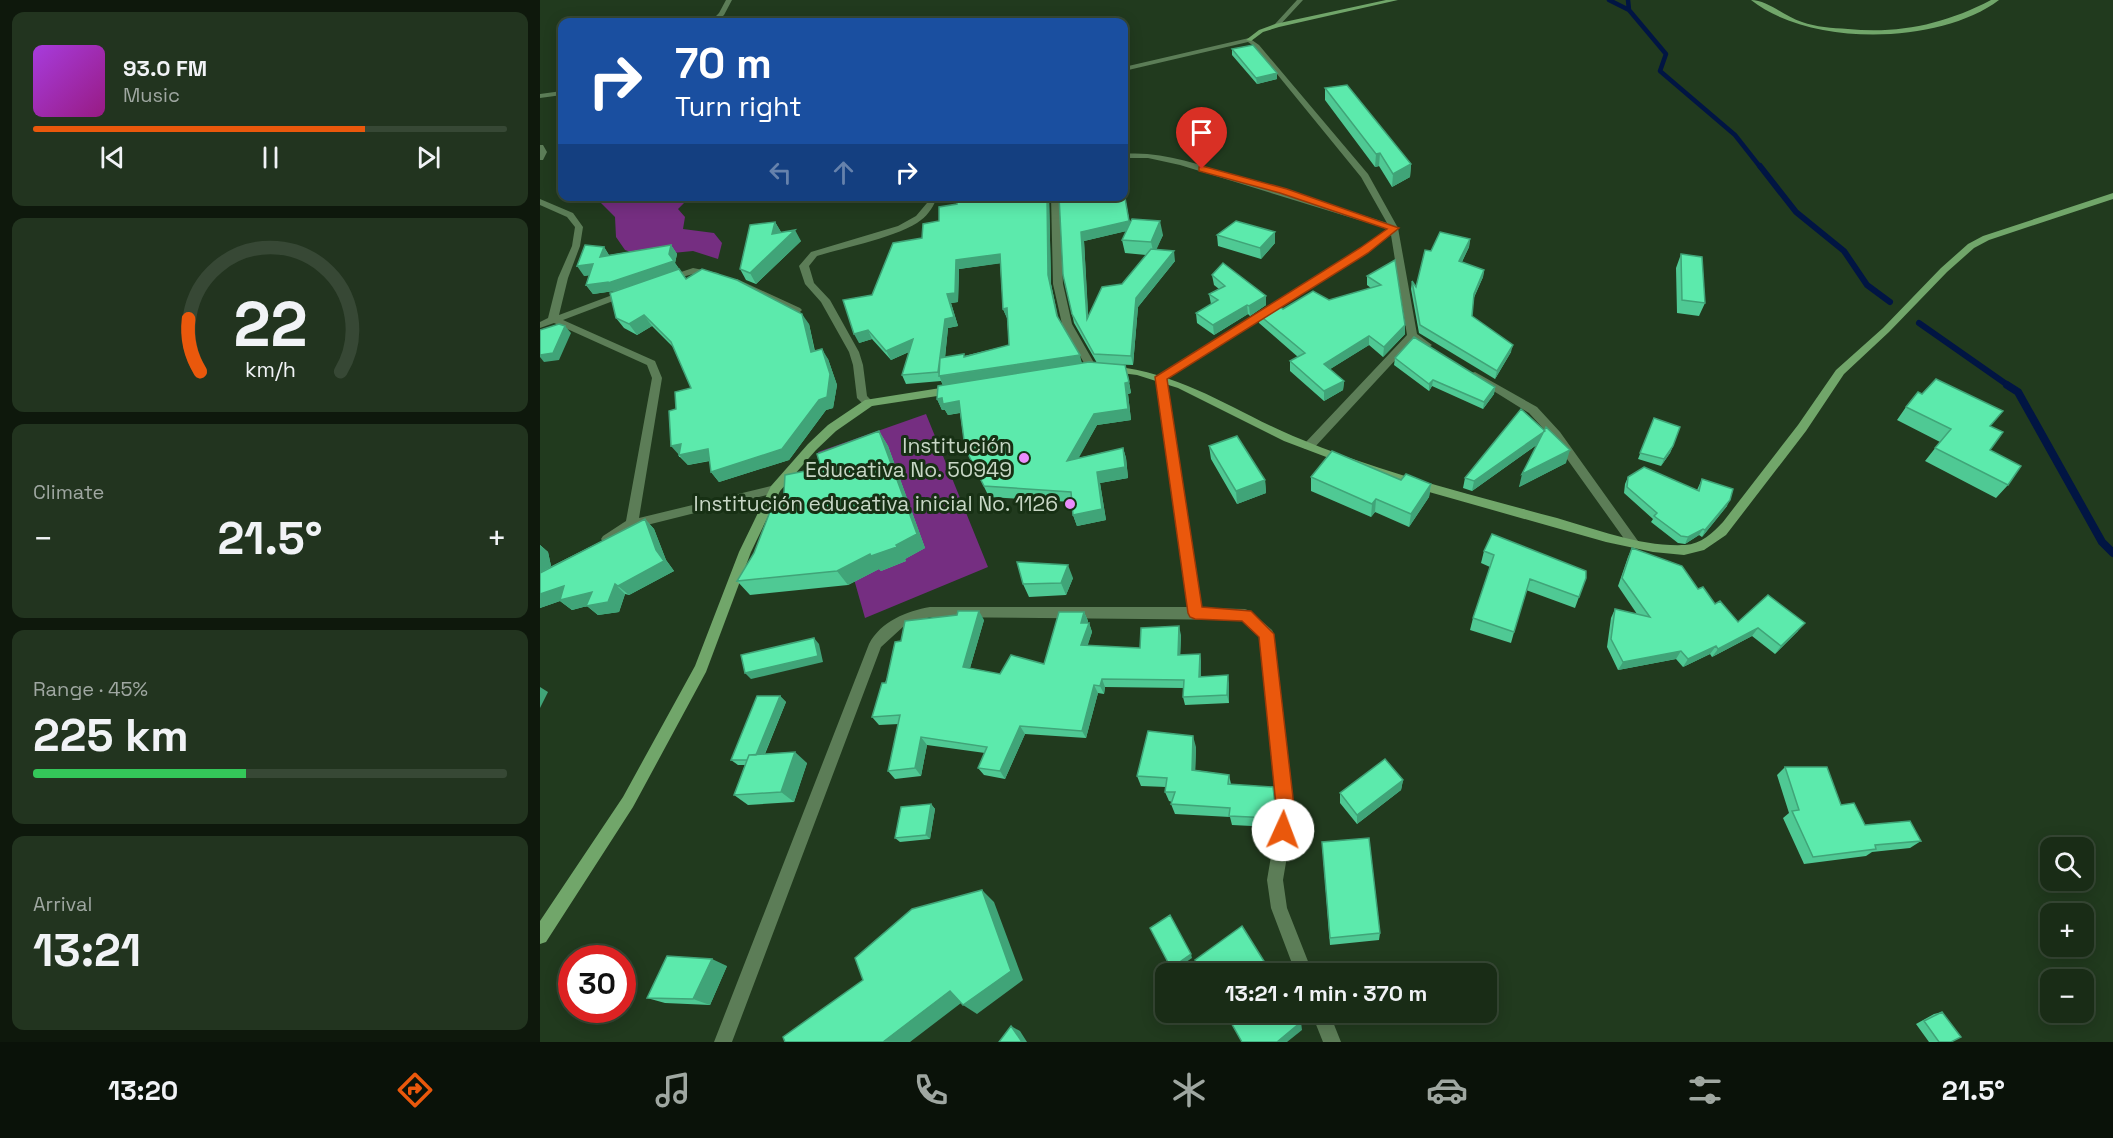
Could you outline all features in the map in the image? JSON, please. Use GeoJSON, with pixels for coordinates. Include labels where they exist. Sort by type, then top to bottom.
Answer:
{"type":"FeatureCollection","features":[{"type":"Feature","properties":{"kind":"main road"},"geometry":{"type":"LineString","coordinates":[[1249,40],[1261,31],[1277,26],[1395,0]]}},
{"type":"Feature","properties":{"kind":"main road"},"geometry":{"type":"LineString","coordinates":[[1754,0],[1779,15],[1811,27],[1881,34],[1925,29],[1968,16],[1996,0]]}},
{"type":"Feature","properties":{"kind":"main road"},"geometry":{"type":"LineString","coordinates":[[1088,369],[1144,372],[1161,377],[1215,400],[1286,437],[1393,475],[1634,544],[1685,550],[1700,548],[1720,534],[1730,523],[1736,512],[1802,428],[1840,372],[1971,246],[1986,238],[2113,196]]}},
{"type":"Feature","properties":{"kind":"main road"},"geometry":{"type":"LineString","coordinates":[[540,936],[628,802],[701,668],[745,552],[775,489],[832,428],[869,403],[962,388]]}},
{"type":"Feature","properties":{"kind":"street"},"geometry":{"type":"LineString","coordinates":[[718,18],[729,0]]}},
{"type":"Feature","properties":{"kind":"street"},"geometry":{"type":"LineString","coordinates":[[1277,26],[1300,0]]}},
{"type":"Feature","properties":{"kind":"street"},"geometry":{"type":"LineString","coordinates":[[1128,68],[1249,40],[1257,46],[1365,176],[1394,228],[1412,336],[1432,349]]}},
{"type":"Feature","properties":{"kind":"street"},"geometry":{"type":"LineString","coordinates":[[540,96],[558,94]]}},
{"type":"Feature","properties":{"kind":"street"},"geometry":{"type":"LineString","coordinates":[[540,147],[543,152],[540,158]]}},
{"type":"Feature","properties":{"kind":"street"},"geometry":{"type":"LineString","coordinates":[[1128,156],[1161,158],[1283,191],[1394,228]]}},
{"type":"Feature","properties":{"kind":"street"},"geometry":{"type":"LineString","coordinates":[[869,403],[862,398],[861,369],[851,346],[823,298],[812,289],[806,280],[804,266],[813,254],[902,228],[919,218],[932,201]]}},
{"type":"Feature","properties":{"kind":"street"},"geometry":{"type":"LineString","coordinates":[[1054,201],[1058,284],[1067,324],[1088,369]]}},
{"type":"Feature","properties":{"kind":"street"},"geometry":{"type":"LineString","coordinates":[[540,202],[570,215],[579,228],[576,246],[563,278],[552,320]]}},
{"type":"Feature","properties":{"kind":"street"},"geometry":{"type":"LineString","coordinates":[[1195,613],[1161,377],[1364,251],[1394,228]]}},
{"type":"Feature","properties":{"kind":"street"},"geometry":{"type":"LineString","coordinates":[[660,281],[693,271],[705,272],[743,284],[797,310]]}},
{"type":"Feature","properties":{"kind":"street"},"geometry":{"type":"LineString","coordinates":[[540,325],[632,291]]}},
{"type":"Feature","properties":{"kind":"street"},"geometry":{"type":"LineString","coordinates":[[552,320],[651,363],[655,370],[656,389],[632,524]]}},
{"type":"Feature","properties":{"kind":"street"},"geometry":{"type":"LineString","coordinates":[[1309,446],[1412,336]]}},
{"type":"Feature","properties":{"kind":"street"},"geometry":{"type":"LineString","coordinates":[[1462,367],[1533,410],[1556,435],[1634,544]]}},
{"type":"Feature","properties":{"kind":"street"},"geometry":{"type":"LineString","coordinates":[[597,546],[632,524],[775,489]]}},
{"type":"Feature","properties":{"kind":"street"},"geometry":{"type":"LineString","coordinates":[[723,1042],[876,644],[892,625],[910,616],[930,612],[1245,615],[1267,634],[1286,815],[1275,880],[1279,908],[1301,963]]}},
{"type":"Feature","properties":{"kind":"street"},"geometry":{"type":"LineString","coordinates":[[1324,1023],[1332,1042]]}},
{"type":"Feature","properties":{"kind":"shaded area"},"geometry":{"type":"Polygon","coordinates":[[[599,201],[682,201],[684,203],[678,209],[685,217],[683,229],[714,233],[722,243],[718,259],[693,251],[642,256],[625,250],[616,237],[615,217],[599,201]]]}},
{"type":"Feature","properties":{"kind":"shaded area"},"geometry":{"type":"Polygon","coordinates":[[[926,414],[988,567],[865,618],[818,452],[926,414]]]}},
{"type":"Feature","properties":{"kind":"building"},"geometry":{"type":"Polygon","coordinates":[[[1253,45],[1277,73],[1256,78],[1232,49],[1253,45]]]}},
{"type":"Feature","properties":{"kind":"building"},"geometry":{"type":"Polygon","coordinates":[[[1347,85],[1411,164],[1393,174],[1380,153],[1376,154],[1325,88],[1347,85]]]}},
{"type":"Feature","properties":{"kind":"building"},"geometry":{"type":"Polygon","coordinates":[[[957,201],[1047,201],[1048,275],[1057,316],[1080,355],[939,376],[940,358],[964,354],[964,357],[1009,345],[1007,308],[1003,309],[1000,254],[956,260],[955,293],[947,294],[954,317],[945,319],[938,372],[902,375],[913,339],[886,351],[868,330],[854,334],[843,300],[872,295],[893,243],[922,238],[923,224],[939,221],[939,207],[957,204],[957,201]]]}},
{"type":"Feature","properties":{"kind":"building"},"geometry":{"type":"Polygon","coordinates":[[[1059,201],[1126,201],[1129,221],[1081,232],[1087,319],[1102,287],[1122,284],[1151,249],[1174,251],[1136,298],[1131,356],[1094,354],[1072,314],[1063,275],[1059,201]]]}},
{"type":"Feature","properties":{"kind":"building"},"geometry":{"type":"Polygon","coordinates":[[[1132,219],[1160,221],[1151,242],[1122,240],[1132,219]]]}},
{"type":"Feature","properties":{"kind":"building"},"geometry":{"type":"Polygon","coordinates":[[[1236,221],[1275,232],[1260,248],[1217,235],[1236,221]]]}},
{"type":"Feature","properties":{"kind":"building"},"geometry":{"type":"Polygon","coordinates":[[[775,222],[772,234],[795,230],[750,273],[740,269],[750,225],[775,222]]]}},
{"type":"Feature","properties":{"kind":"building"},"geometry":{"type":"Polygon","coordinates":[[[1440,232],[1470,239],[1459,261],[1484,270],[1474,294],[1472,316],[1513,345],[1497,371],[1420,325],[1412,281],[1416,287],[1425,250],[1431,251],[1440,232]]]}},
{"type":"Feature","properties":{"kind":"building"},"geometry":{"type":"Polygon","coordinates":[[[585,245],[604,247],[600,257],[671,245],[669,254],[674,261],[608,283],[586,285],[593,264],[577,266],[585,245]]]}},
{"type":"Feature","properties":{"kind":"building"},"geometry":{"type":"Polygon","coordinates":[[[1681,254],[1702,257],[1705,303],[1682,300],[1681,254]]]}},
{"type":"Feature","properties":{"kind":"building"},"geometry":{"type":"Polygon","coordinates":[[[1395,260],[1405,325],[1384,347],[1369,336],[1324,364],[1344,381],[1324,391],[1290,361],[1305,353],[1258,314],[1275,303],[1283,309],[1313,291],[1329,300],[1381,285],[1367,276],[1395,260]]]}},
{"type":"Feature","properties":{"kind":"building"},"geometry":{"type":"Polygon","coordinates":[[[1223,263],[1266,296],[1213,325],[1196,313],[1218,300],[1209,294],[1225,286],[1212,275],[1223,263]]]}},
{"type":"Feature","properties":{"kind":"building"},"geometry":{"type":"Polygon","coordinates":[[[679,269],[686,279],[702,269],[737,280],[802,314],[811,352],[822,349],[830,374],[827,397],[819,400],[782,449],[711,472],[708,449],[679,455],[681,444],[671,446],[669,411],[676,409],[675,392],[691,388],[671,342],[644,315],[629,324],[616,318],[610,293],[679,269]]]}},
{"type":"Feature","properties":{"kind":"building"},"geometry":{"type":"Polygon","coordinates":[[[559,324],[565,326],[553,353],[540,355],[540,330],[559,324]]]}},
{"type":"Feature","properties":{"kind":"building"},"geometry":{"type":"Polygon","coordinates":[[[1414,337],[1495,387],[1484,402],[1433,380],[1429,384],[1395,358],[1414,337]]]}},
{"type":"Feature","properties":{"kind":"building"},"geometry":{"type":"Polygon","coordinates":[[[1089,362],[1125,365],[1129,382],[1125,383],[1128,409],[1094,414],[1067,461],[1123,448],[1125,467],[1097,472],[1102,509],[1073,515],[1071,492],[984,486],[965,448],[959,401],[943,404],[942,398],[937,399],[938,386],[1089,362]]]}},
{"type":"Feature","properties":{"kind":"building"},"geometry":{"type":"Polygon","coordinates":[[[1936,379],[2003,411],[1990,426],[2003,432],[1990,450],[2021,466],[2008,485],[1935,448],[1951,429],[1906,407],[1918,392],[1922,394],[1936,379]]]}},
{"type":"Feature","properties":{"kind":"building"},"geometry":{"type":"Polygon","coordinates":[[[1521,409],[1545,431],[1474,481],[1465,478],[1521,409]]]}},
{"type":"Feature","properties":{"kind":"building"},"geometry":{"type":"Polygon","coordinates":[[[1654,418],[1680,427],[1673,446],[1664,459],[1640,453],[1654,418]]]}},
{"type":"Feature","properties":{"kind":"building"},"geometry":{"type":"Polygon","coordinates":[[[1546,427],[1570,450],[1522,474],[1546,427]]]}},
{"type":"Feature","properties":{"kind":"building"},"geometry":{"type":"Polygon","coordinates":[[[879,431],[917,534],[896,545],[897,547],[871,556],[870,554],[837,571],[737,581],[754,553],[771,509],[783,509],[785,475],[821,468],[817,454],[879,431]]]}},
{"type":"Feature","properties":{"kind":"building"},"geometry":{"type":"Polygon","coordinates":[[[1237,436],[1265,480],[1236,491],[1209,446],[1237,436]]]}},
{"type":"Feature","properties":{"kind":"building"},"geometry":{"type":"Polygon","coordinates":[[[1332,451],[1401,480],[1406,474],[1431,484],[1411,514],[1376,499],[1372,504],[1311,477],[1332,451]]]}},
{"type":"Feature","properties":{"kind":"building"},"geometry":{"type":"Polygon","coordinates":[[[1644,467],[1699,491],[1702,479],[1733,489],[1730,500],[1705,530],[1688,537],[1681,536],[1654,516],[1657,513],[1627,487],[1628,477],[1644,467]]]}},
{"type":"Feature","properties":{"kind":"building"},"geometry":{"type":"Polygon","coordinates":[[[645,519],[656,550],[664,561],[618,586],[615,584],[608,602],[586,606],[592,592],[560,600],[564,586],[540,594],[540,573],[645,519]]]}},
{"type":"Feature","properties":{"kind":"building"},"geometry":{"type":"Polygon","coordinates":[[[1492,534],[1586,571],[1586,578],[1579,597],[1530,579],[1514,632],[1473,618],[1494,555],[1484,551],[1492,534]]]}},
{"type":"Feature","properties":{"kind":"building"},"geometry":{"type":"Polygon","coordinates":[[[1632,548],[1682,566],[1698,589],[1703,587],[1715,604],[1720,601],[1738,622],[1768,595],[1805,623],[1781,646],[1758,628],[1718,649],[1716,646],[1688,659],[1681,651],[1623,662],[1611,639],[1615,609],[1650,617],[1622,578],[1632,548]]]}},
{"type":"Feature","properties":{"kind":"building"},"geometry":{"type":"Polygon","coordinates":[[[1017,562],[1068,565],[1061,583],[1023,584],[1017,562]]]}},
{"type":"Feature","properties":{"kind":"building"},"geometry":{"type":"Polygon","coordinates":[[[958,611],[979,611],[963,667],[1000,674],[1011,655],[1044,664],[1059,612],[1084,612],[1081,623],[1089,623],[1081,645],[1140,648],[1141,628],[1179,626],[1178,655],[1200,654],[1199,677],[1228,675],[1227,695],[1183,697],[1184,680],[1102,679],[1100,686],[1094,685],[1082,731],[1020,726],[1000,771],[978,768],[987,747],[921,737],[915,768],[888,771],[900,715],[872,717],[882,683],[886,683],[895,642],[901,641],[905,621],[957,615],[958,611]]]}},
{"type":"Feature","properties":{"kind":"building"},"geometry":{"type":"Polygon","coordinates":[[[814,638],[818,656],[745,673],[741,655],[814,638]]]}},
{"type":"Feature","properties":{"kind":"building"},"geometry":{"type":"Polygon","coordinates":[[[757,696],[780,696],[756,755],[749,755],[747,760],[731,760],[757,696]]]}},
{"type":"Feature","properties":{"kind":"building"},"geometry":{"type":"Polygon","coordinates":[[[1148,731],[1193,736],[1192,770],[1229,775],[1228,784],[1273,787],[1275,805],[1272,818],[1229,816],[1230,808],[1171,804],[1175,792],[1165,792],[1167,778],[1137,776],[1148,731]]]}},
{"type":"Feature","properties":{"kind":"building"},"geometry":{"type":"Polygon","coordinates":[[[795,752],[781,792],[734,795],[749,755],[795,752]]]}},
{"type":"Feature","properties":{"kind":"building"},"geometry":{"type":"Polygon","coordinates":[[[1385,759],[1403,780],[1357,815],[1340,793],[1385,759]]]}},
{"type":"Feature","properties":{"kind":"building"},"geometry":{"type":"Polygon","coordinates":[[[1785,767],[1827,767],[1841,805],[1854,803],[1865,825],[1910,821],[1921,841],[1875,845],[1876,849],[1813,857],[1792,811],[1799,810],[1785,767]]]}},
{"type":"Feature","properties":{"kind":"building"},"geometry":{"type":"Polygon","coordinates":[[[931,804],[926,835],[895,838],[901,807],[931,804]]]}},
{"type":"Feature","properties":{"kind":"building"},"geometry":{"type":"Polygon","coordinates":[[[1369,838],[1380,933],[1330,938],[1322,842],[1369,838]]]}},
{"type":"Feature","properties":{"kind":"building"},"geometry":{"type":"Polygon","coordinates":[[[982,890],[1011,971],[963,1005],[950,991],[883,1042],[785,1042],[783,1037],[863,980],[855,958],[912,909],[982,890]]]}},
{"type":"Feature","properties":{"kind":"building"},"geometry":{"type":"Polygon","coordinates":[[[1170,915],[1191,954],[1178,963],[1168,963],[1150,928],[1170,915]]]}},
{"type":"Feature","properties":{"kind":"building"},"geometry":{"type":"Polygon","coordinates":[[[1242,926],[1265,963],[1197,963],[1195,960],[1242,926]]]}},
{"type":"Feature","properties":{"kind":"building"},"geometry":{"type":"Polygon","coordinates":[[[667,956],[712,959],[693,999],[647,998],[667,956]]]}},
{"type":"Feature","properties":{"kind":"building"},"geometry":{"type":"Polygon","coordinates":[[[1942,1012],[1961,1037],[1951,1042],[1939,1042],[1924,1021],[1942,1012]]]}},
{"type":"Feature","properties":{"kind":"building"},"geometry":{"type":"Polygon","coordinates":[[[1231,1023],[1300,1023],[1277,1042],[1242,1042],[1231,1023]]]}},
{"type":"Feature","properties":{"kind":"building"},"geometry":{"type":"Polygon","coordinates":[[[1011,1026],[1022,1042],[999,1042],[1011,1026]]]}},
{"type":"Feature","properties":{"kind":"waterway"},"geometry":{"type":"LineString","coordinates":[[1609,0],[1629,10]]}},
{"type":"Feature","properties":{"kind":"waterway"},"geometry":{"type":"LineString","coordinates":[[1628,0],[1629,10]]}},
{"type":"Feature","properties":{"kind":"waterway"},"geometry":{"type":"LineString","coordinates":[[1629,10],[1666,54],[1660,71],[1735,135],[1761,168]]}},
{"type":"Feature","properties":{"kind":"waterway"},"geometry":{"type":"LineString","coordinates":[[1760,166],[1796,212],[1844,251],[1867,285],[1890,302]]}},
{"type":"Feature","properties":{"kind":"waterway"},"geometry":{"type":"LineString","coordinates":[[1919,323],[2009,386]]}},
{"type":"Feature","properties":{"kind":"waterway"},"geometry":{"type":"LineString","coordinates":[[2007,385],[2018,392],[2102,542],[2113,553]]}},
{"type":"Feature","properties":{"kind":"place","name":"Institución Educativa No. 50949"},"geometry":{"type":"Point","coordinates":[1024,458]}},
{"type":"Feature","properties":{"kind":"place","name":"Institución educativa inicial No. 1126"},"geometry":{"type":"Point","coordinates":[1070,504]}},
{"type":"Feature","properties":{"kind":"route"},"geometry":{"type":"LineString","coordinates":[[1202,169],[1283,191],[1394,228],[1364,251],[1161,377],[1195,613],[1245,615],[1267,634],[1286,815],[1283,830]]}}]}
